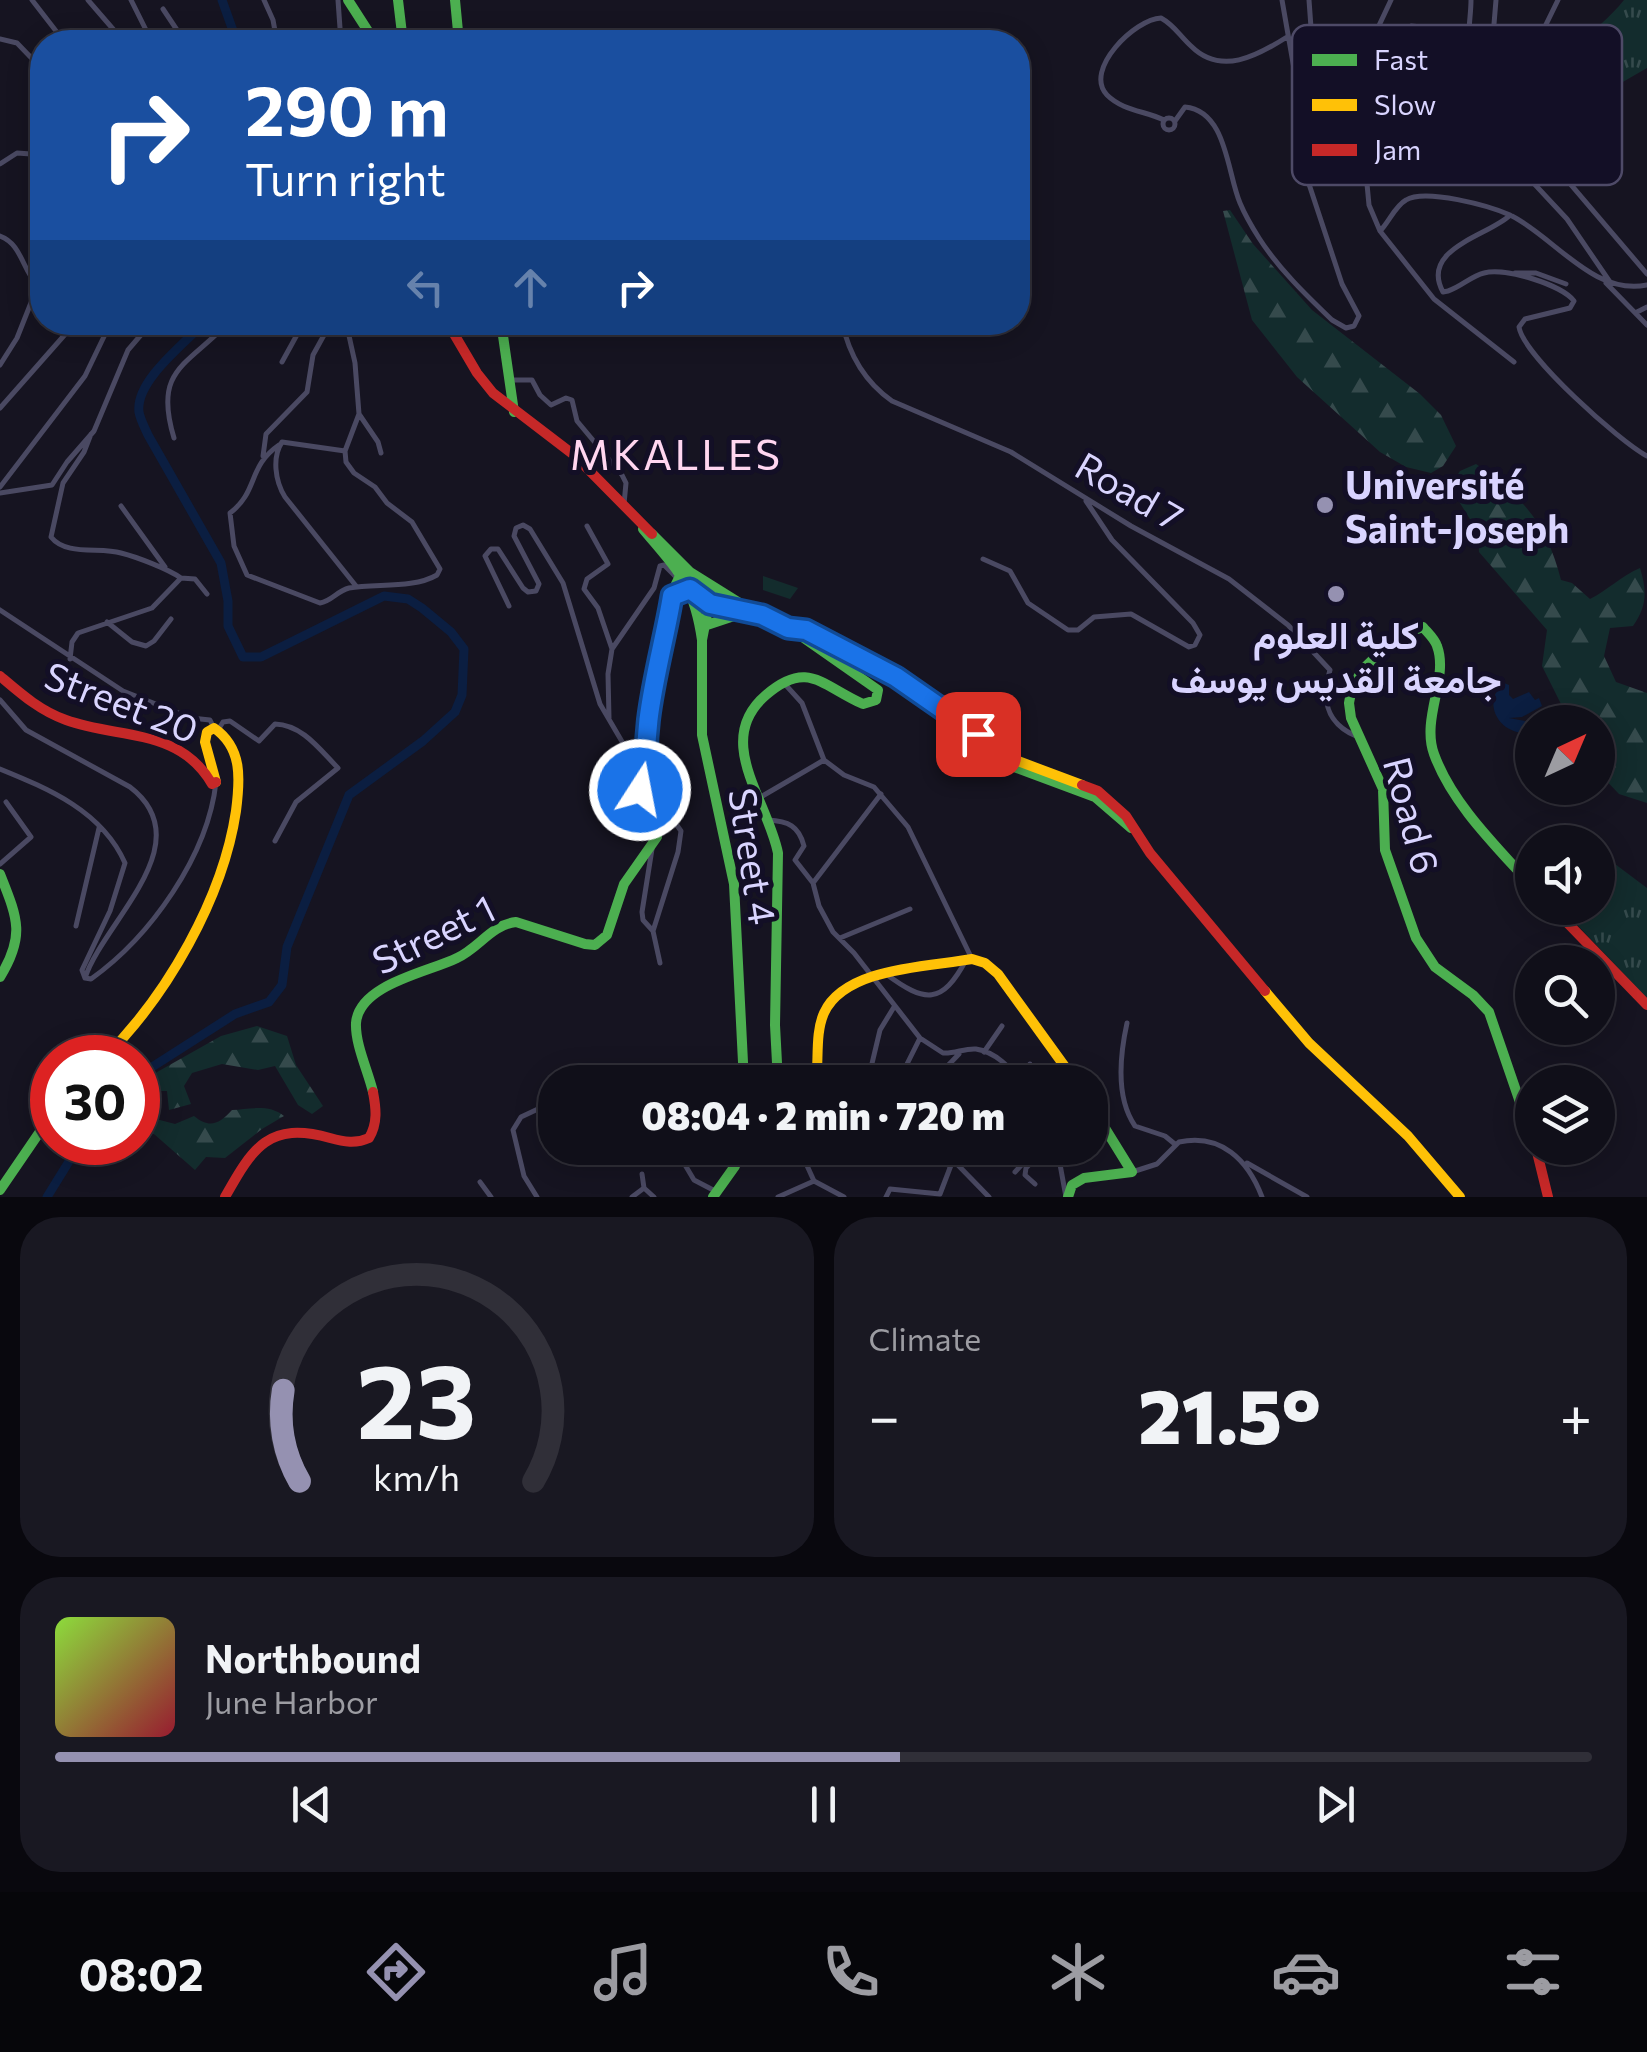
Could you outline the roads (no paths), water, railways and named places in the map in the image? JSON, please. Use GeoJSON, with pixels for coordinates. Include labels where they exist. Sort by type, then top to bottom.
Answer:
{"type":"FeatureCollection","features":[{"type":"Feature","properties":{"kind":"street"},"geometry":{"type":"LineString","coordinates":[[32,0],[55,30]]}},
{"type":"Feature","properties":{"kind":"street"},"geometry":{"type":"LineString","coordinates":[[88,0],[113,30]]}},
{"type":"Feature","properties":{"kind":"street"},"geometry":{"type":"LineString","coordinates":[[131,0],[147,30]]}},
{"type":"Feature","properties":{"kind":"street"},"geometry":{"type":"LineString","coordinates":[[264,0],[275,30]]}},
{"type":"Feature","properties":{"kind":"street"},"geometry":{"type":"LineString","coordinates":[[338,0],[340,30]]}},
{"type":"Feature","properties":{"kind":"street"},"geometry":{"type":"LineString","coordinates":[[348,0],[367,30]]}},
{"type":"Feature","properties":{"kind":"street"},"geometry":{"type":"LineString","coordinates":[[455,0],[458,30]]}},
{"type":"Feature","properties":{"kind":"street"},"geometry":{"type":"LineString","coordinates":[[1282,0],[1292,62]]}},
{"type":"Feature","properties":{"kind":"street"},"geometry":{"type":"LineString","coordinates":[[1309,0],[1311,25]]}},
{"type":"Feature","properties":{"kind":"street"},"geometry":{"type":"LineString","coordinates":[[1381,25],[1391,0]]}},
{"type":"Feature","properties":{"kind":"street"},"geometry":{"type":"LineString","coordinates":[[1468,25],[1470,0]]}},
{"type":"Feature","properties":{"kind":"street"},"geometry":{"type":"LineString","coordinates":[[1494,25],[1496,0]]}},
{"type":"Feature","properties":{"kind":"street"},"geometry":{"type":"LineString","coordinates":[[1546,25],[1558,0]]}},
{"type":"Feature","properties":{"kind":"street"},"geometry":{"type":"LineString","coordinates":[[402,2],[403,30]]}},
{"type":"Feature","properties":{"kind":"street"},"geometry":{"type":"LineString","coordinates":[[163,8],[177,30]]}},
{"type":"Feature","properties":{"kind":"street"},"geometry":{"type":"LineString","coordinates":[[1287,38],[1243,60],[1220,60],[1200,54],[1161,18],[1142,24],[1106,60],[1099,80],[1106,94],[1126,108],[1164,120],[1163,126],[1168,130],[1175,127],[1184,107],[1205,116],[1220,136],[1238,200],[1259,238],[1332,320],[1346,328],[1354,326],[1359,316],[1342,284],[1309,185]]}},
{"type":"Feature","properties":{"kind":"street"},"geometry":{"type":"LineString","coordinates":[[0,39],[18,44],[30,56]]}},
{"type":"Feature","properties":{"kind":"street"},"geometry":{"type":"LineString","coordinates":[[0,164],[17,153],[30,154]]}},
{"type":"Feature","properties":{"kind":"street"},"geometry":{"type":"LineString","coordinates":[[1367,185],[1370,212],[1380,230],[1434,299],[1514,362]]}},
{"type":"Feature","properties":{"kind":"street"},"geometry":{"type":"LineString","coordinates":[[1537,185],[1568,219],[1607,282]]}},
{"type":"Feature","properties":{"kind":"street"},"geometry":{"type":"LineString","coordinates":[[1571,185],[1647,274]]}},
{"type":"Feature","properties":{"kind":"street"},"geometry":{"type":"LineString","coordinates":[[1380,230],[1401,204],[1418,196],[1486,206],[1527,224],[1607,282],[1647,324]]}},
{"type":"Feature","properties":{"kind":"street"},"geometry":{"type":"LineString","coordinates":[[1510,215],[1448,254],[1438,275],[1443,292],[1486,272],[1512,274],[1573,298],[1570,308],[1525,318],[1520,327],[1523,342],[1616,436],[1647,456]]}},
{"type":"Feature","properties":{"kind":"street"},"geometry":{"type":"LineString","coordinates":[[0,236],[17,248],[30,277]]}},
{"type":"Feature","properties":{"kind":"street"},"geometry":{"type":"LineString","coordinates":[[1512,274],[1536,272],[1566,284]]}},
{"type":"Feature","properties":{"kind":"street"},"geometry":{"type":"LineString","coordinates":[[1607,282],[1647,285]]}},
{"type":"Feature","properties":{"kind":"street"},"geometry":{"type":"LineString","coordinates":[[0,365],[30,305]]}},
{"type":"Feature","properties":{"kind":"street"},"geometry":{"type":"LineString","coordinates":[[1637,312],[1647,307]]}},
{"type":"Feature","properties":{"kind":"street"},"geometry":{"type":"LineString","coordinates":[[0,408],[65,335]]}},
{"type":"Feature","properties":{"kind":"street"},"geometry":{"type":"LineString","coordinates":[[0,490],[85,376],[105,335]]}},
{"type":"Feature","properties":{"kind":"street"},"geometry":{"type":"LineString","coordinates":[[141,335],[128,350],[84,452],[63,483],[51,537],[62,547],[124,553],[165,567]]}},
{"type":"Feature","properties":{"kind":"street"},"geometry":{"type":"LineString","coordinates":[[174,438],[167,405],[171,378],[216,335]]}},
{"type":"Feature","properties":{"kind":"street"},"geometry":{"type":"LineString","coordinates":[[282,362],[297,335]]}},
{"type":"Feature","properties":{"kind":"street"},"geometry":{"type":"LineString","coordinates":[[324,335],[312,355],[306,392],[266,434],[262,458],[245,501],[230,514],[234,546],[246,574],[320,603],[342,590],[431,579],[440,569],[412,522],[349,467],[345,451],[359,414],[349,335]]}},
{"type":"Feature","properties":{"kind":"street"},"geometry":{"type":"LineString","coordinates":[[456,335],[478,374],[514,412],[574,455],[624,504],[710,604]]}},
{"type":"Feature","properties":{"kind":"street"},"geometry":{"type":"LineString","coordinates":[[503,335],[514,412]]}},
{"type":"Feature","properties":{"kind":"street","name":"Road 7"},"geometry":{"type":"LineString","coordinates":[[846,335],[853,356],[880,392],[908,410],[1011,452],[1130,526],[1229,578],[1288,625],[1330,670],[1324,698],[1326,710],[1339,726],[1356,736]]}},
{"type":"Feature","properties":{"kind":"street"},"geometry":{"type":"LineString","coordinates":[[509,380],[532,380],[551,406],[569,398],[576,405],[577,421],[626,483],[624,504]]}},
{"type":"Feature","properties":{"kind":"street"},"geometry":{"type":"LineString","coordinates":[[359,414],[376,437],[381,453]]}},
{"type":"Feature","properties":{"kind":"street"},"geometry":{"type":"LineString","coordinates":[[0,490],[50,488],[91,434]]}},
{"type":"Feature","properties":{"kind":"street"},"geometry":{"type":"LineString","coordinates":[[262,458],[289,441],[345,451]]}},
{"type":"Feature","properties":{"kind":"street"},"geometry":{"type":"LineString","coordinates":[[279,445],[276,474],[280,490],[358,588]]}},
{"type":"Feature","properties":{"kind":"street"},"geometry":{"type":"LineString","coordinates":[[983,559],[1010,572],[1028,603],[1068,630],[1078,630],[1094,617],[1123,613],[1150,622],[1190,647],[1195,645],[1200,636],[1193,624],[1112,540],[1085,498]]}},
{"type":"Feature","properties":{"kind":"street"},"geometry":{"type":"LineString","coordinates":[[121,506],[165,567],[181,578],[196,579],[207,594]]}},
{"type":"Feature","properties":{"kind":"street"},"geometry":{"type":"LineString","coordinates":[[509,606],[486,556],[491,549],[498,550],[523,588],[536,591],[539,584],[514,536],[514,530],[523,524],[563,583],[600,704],[624,745],[640,790],[650,792],[667,808],[681,834],[654,930],[660,963]]}},
{"type":"Feature","properties":{"kind":"street"},"geometry":{"type":"LineString","coordinates":[[587,526],[608,564],[588,579],[584,589],[598,608],[612,649]]}},
{"type":"Feature","properties":{"kind":"street"},"geometry":{"type":"LineString","coordinates":[[609,718],[612,649],[654,588],[660,566],[664,565],[788,628],[859,674],[879,694],[872,703],[864,704],[809,676],[798,675],[754,703],[743,728],[744,762],[778,852],[778,1065]]}},
{"type":"Feature","properties":{"kind":"street"},"geometry":{"type":"LineString","coordinates":[[683,574],[697,606],[702,640]]}},
{"type":"Feature","properties":{"kind":"street"},"geometry":{"type":"LineString","coordinates":[[654,930],[643,920],[641,905],[657,837],[647,763],[649,727],[672,596],[683,574]]}},
{"type":"Feature","properties":{"kind":"street"},"geometry":{"type":"LineString","coordinates":[[70,659],[72,642],[78,634],[152,608],[181,578]]}},
{"type":"Feature","properties":{"kind":"street"},"geometry":{"type":"LineString","coordinates":[[672,596],[690,589]]}},
{"type":"Feature","properties":{"kind":"street"},"geometry":{"type":"LineString","coordinates":[[690,589],[710,604],[762,615]]}},
{"type":"Feature","properties":{"kind":"street"},"geometry":{"type":"LineString","coordinates":[[702,640],[710,604]]}},
{"type":"Feature","properties":{"kind":"street"},"geometry":{"type":"LineString","coordinates":[[0,610],[123,691],[191,718],[210,720],[235,752],[240,776],[223,872],[175,970],[128,1035]]}},
{"type":"Feature","properties":{"kind":"street"},"geometry":{"type":"LineString","coordinates":[[707,625],[724,616],[745,613]]}},
{"type":"Feature","properties":{"kind":"street"},"geometry":{"type":"LineString","coordinates":[[107,622],[132,642],[146,646],[171,620]]}},
{"type":"Feature","properties":{"kind":"street","name":"Road 6"},"geometry":{"type":"LineString","coordinates":[[1515,865],[1463,802],[1434,754],[1430,732],[1439,652],[1434,637],[1423,627],[1414,627],[1394,638],[1355,681],[1349,702],[1356,736],[1382,784],[1386,803],[1384,845],[1420,947],[1451,983],[1480,1000],[1489,1012],[1515,1088]]}},
{"type":"Feature","properties":{"kind":"street"},"geometry":{"type":"LineString","coordinates":[[788,628],[806,630],[896,677],[997,748],[1031,767],[1098,791],[1126,816],[1130,828],[1300,1033],[1408,1136],[1460,1197]]}},
{"type":"Feature","properties":{"kind":"street","name":"Street 4"},"geometry":{"type":"LineString","coordinates":[[702,640],[702,736],[734,884],[743,1065]]}},
{"type":"Feature","properties":{"kind":"street","name":"Street 20"},"geometry":{"type":"LineString","coordinates":[[0,676],[30,702],[70,722],[184,750],[200,763],[214,787]]}},
{"type":"Feature","properties":{"kind":"street"},"geometry":{"type":"LineString","coordinates":[[783,682],[802,704],[824,760],[882,793],[908,826],[969,959]]}},
{"type":"Feature","properties":{"kind":"street"},"geometry":{"type":"LineString","coordinates":[[0,700],[26,730],[130,787],[144,800],[157,826],[154,847],[130,907],[100,947],[85,978]]}},
{"type":"Feature","properties":{"kind":"street"},"geometry":{"type":"LineString","coordinates":[[85,978],[92,980],[115,960],[160,912],[193,852],[214,787],[203,728],[191,718]]}},
{"type":"Feature","properties":{"kind":"street"},"geometry":{"type":"LineString","coordinates":[[204,742],[207,732],[224,722],[230,721],[259,741],[274,724],[285,724],[314,742],[338,768],[296,802],[275,841]]}},
{"type":"Feature","properties":{"kind":"street"},"geometry":{"type":"LineString","coordinates":[[759,798],[824,760]]}},
{"type":"Feature","properties":{"kind":"street"},"geometry":{"type":"LineString","coordinates":[[0,769],[60,794],[84,812],[120,851],[125,866],[110,911],[82,970],[85,978]]}},
{"type":"Feature","properties":{"kind":"street"},"geometry":{"type":"LineString","coordinates":[[813,883],[882,793]]}},
{"type":"Feature","properties":{"kind":"street"},"geometry":{"type":"LineString","coordinates":[[0,864],[32,837],[6,802]]}},
{"type":"Feature","properties":{"kind":"street"},"geometry":{"type":"LineString","coordinates":[[768,820],[783,821],[796,829],[804,846],[794,860],[813,883],[833,932],[920,1038],[943,1053],[984,1052],[1006,1065]]}},
{"type":"Feature","properties":{"kind":"street"},"geometry":{"type":"LineString","coordinates":[[76,926],[99,828]]}},
{"type":"Feature","properties":{"kind":"street","name":"Street 1"},"geometry":{"type":"LineString","coordinates":[[226,1197],[250,1154],[270,1138],[298,1131],[354,1144],[371,1133],[375,1111],[356,1023],[366,1001],[392,984],[464,955],[504,923],[516,922],[595,944],[607,935],[624,884],[652,846]]}},
{"type":"Feature","properties":{"kind":"street"},"geometry":{"type":"LineString","coordinates":[[0,874],[20,935],[16,952],[0,977]]}},
{"type":"Feature","properties":{"kind":"street"},"geometry":{"type":"LineString","coordinates":[[840,938],[910,909]]}},
{"type":"Feature","properties":{"kind":"street"},"geometry":{"type":"LineString","coordinates":[[1569,925],[1647,1005]]}},
{"type":"Feature","properties":{"kind":"street"},"geometry":{"type":"LineString","coordinates":[[886,974],[928,997],[938,995],[955,982],[969,959]]}},
{"type":"Feature","properties":{"kind":"street"},"geometry":{"type":"LineString","coordinates":[[818,1065],[826,1008],[844,988],[872,977],[969,959],[984,963],[998,974],[1064,1065]]}},
{"type":"Feature","properties":{"kind":"street"},"geometry":{"type":"LineString","coordinates":[[872,1065],[880,1030],[894,1007]]}},
{"type":"Feature","properties":{"kind":"street"},"geometry":{"type":"LineString","coordinates":[[1128,1023],[1120,1057],[1128,1113],[1140,1129],[1165,1136],[1176,1145]]}},
{"type":"Feature","properties":{"kind":"street"},"geometry":{"type":"LineString","coordinates":[[984,1052],[1002,1026]]}},
{"type":"Feature","properties":{"kind":"street"},"geometry":{"type":"LineString","coordinates":[[906,1065],[920,1038]]}},
{"type":"Feature","properties":{"kind":"street"},"geometry":{"type":"LineString","coordinates":[[948,1065],[961,1051]]}},
{"type":"Feature","properties":{"kind":"street"},"geometry":{"type":"LineString","coordinates":[[537,1197],[524,1176],[513,1130],[521,1118],[538,1110]]}},
{"type":"Feature","properties":{"kind":"street"},"geometry":{"type":"LineString","coordinates":[[1108,1131],[1132,1172]]}},
{"type":"Feature","properties":{"kind":"street"},"geometry":{"type":"LineString","coordinates":[[1064,1196],[1084,1178],[1132,1172],[1157,1164],[1186,1140],[1223,1146],[1307,1197]]}},
{"type":"Feature","properties":{"kind":"street"},"geometry":{"type":"LineString","coordinates":[[0,1190],[30,1146]]}},
{"type":"Feature","properties":{"kind":"street"},"geometry":{"type":"LineString","coordinates":[[886,1197],[888,1189],[936,1195],[951,1160],[988,1197]]}},
{"type":"Feature","properties":{"kind":"street"},"geometry":{"type":"LineString","coordinates":[[1244,1162],[1262,1197]]}},
{"type":"Feature","properties":{"kind":"street"},"geometry":{"type":"LineString","coordinates":[[685,1165],[694,1180],[715,1194],[735,1165]]}},
{"type":"Feature","properties":{"kind":"street"},"geometry":{"type":"LineString","coordinates":[[807,1165],[814,1181],[844,1197]]}},
{"type":"Feature","properties":{"kind":"street"},"geometry":{"type":"LineString","coordinates":[[1015,1172],[1021,1165]]}},
{"type":"Feature","properties":{"kind":"street"},"geometry":{"type":"LineString","coordinates":[[1029,1165],[1026,1175],[1035,1184]]}},
{"type":"Feature","properties":{"kind":"street"},"geometry":{"type":"LineString","coordinates":[[1060,1165],[1064,1196]]}},
{"type":"Feature","properties":{"kind":"street"},"geometry":{"type":"LineString","coordinates":[[1540,1165],[1548,1197]]}},
{"type":"Feature","properties":{"kind":"street"},"geometry":{"type":"LineString","coordinates":[[642,1174],[644,1188],[654,1197]]}},
{"type":"Feature","properties":{"kind":"street"},"geometry":{"type":"LineString","coordinates":[[778,1197],[814,1181]]}},
{"type":"Feature","properties":{"kind":"street"},"geometry":{"type":"LineString","coordinates":[[480,1182],[491,1197]]}},
{"type":"Feature","properties":{"kind":"street"},"geometry":{"type":"LineString","coordinates":[[632,1197],[644,1188]]}},
{"type":"Feature","properties":{"kind":"water"},"geometry":{"type":"Polygon","coordinates":[[[1504,683],[1509,685],[1513,699],[1529,692],[1542,705],[1515,705],[1515,718],[1509,718],[1515,719],[1514,731],[1496,714],[1493,706],[1497,690],[1504,683]]]}},
{"type":"Feature","properties":{"kind":"waterway"},"geometry":{"type":"LineString","coordinates":[[222,0],[233,30]]}},
{"type":"Feature","properties":{"kind":"waterway"},"geometry":{"type":"LineString","coordinates":[[160,1062],[235,1014],[269,1002],[282,985],[287,947],[349,795],[423,741],[455,712],[462,695],[464,649],[451,632],[422,608],[408,599],[384,596],[261,657],[243,657],[228,626],[221,563],[148,435],[139,412],[140,400],[153,375],[192,335]]}},
{"type":"Feature","properties":{"kind":"waterway"},"geometry":{"type":"LineString","coordinates":[[47,1197],[67,1165]]}},
{"type":"Feature","properties":{"kind":"place","name":"Université Saint-Joseph"},"geometry":{"type":"Point","coordinates":[1325,505]}},
{"type":"Feature","properties":{"kind":"place","name":"كلية العلوم جامعة القديس يوسف"},"geometry":{"type":"Point","coordinates":[1336,594]}},
{"type":"Feature","properties":{"kind":"district","name":"MKALLES"},"geometry":{"type":"Point","coordinates":[676,453]}}]}
